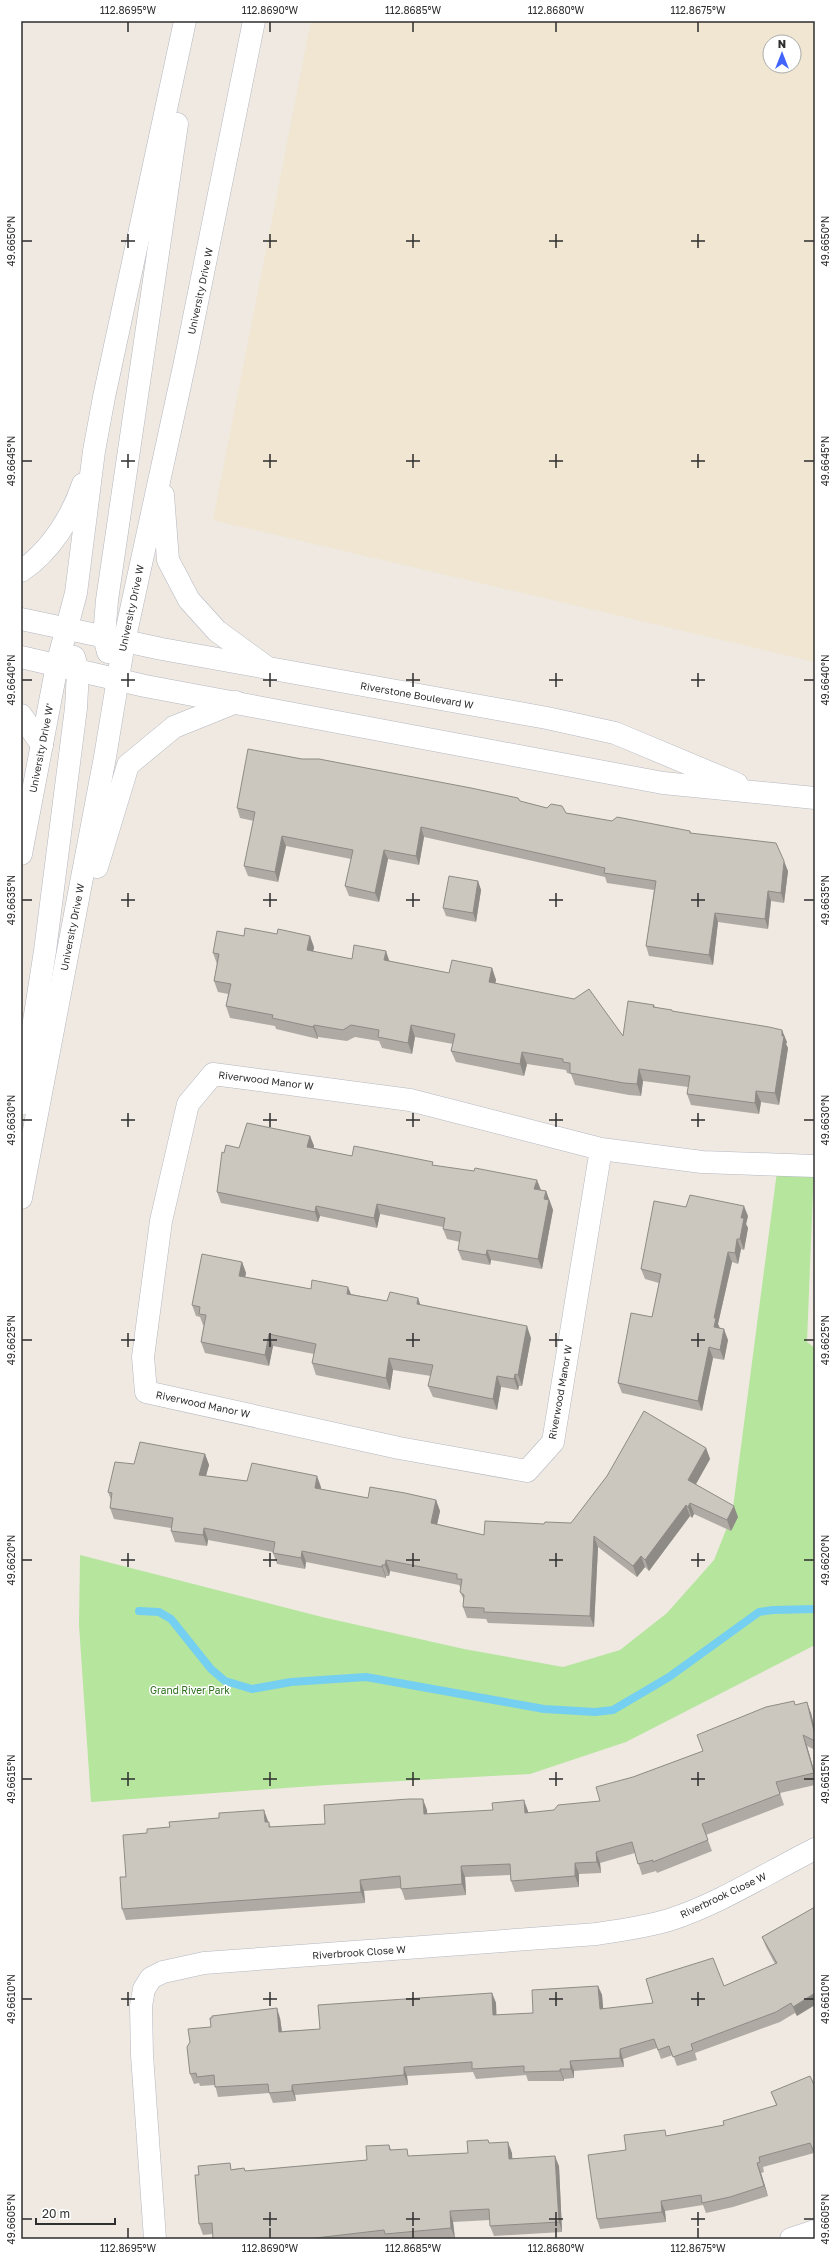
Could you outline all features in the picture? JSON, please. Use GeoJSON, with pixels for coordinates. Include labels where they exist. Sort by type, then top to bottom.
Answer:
{"type":"FeatureCollection","features":[{"type":"Feature","properties":{"kind":"main road"},"geometry":{"type":"LineString","coordinates":[[57,665],[76,593],[94,451],[104,397],[186,21]]}},
{"type":"Feature","properties":{"kind":"main road"},"geometry":{"type":"LineString","coordinates":[[114,639],[119,514],[176,128],[186,21]]}},
{"type":"Feature","properties":{"kind":"main road","name":"University Drive W"},"geometry":{"type":"LineString","coordinates":[[21,1198],[105,757],[117,680],[114,639],[162,465],[187,354],[254,21]]}},
{"type":"Feature","properties":{"kind":"main road"},"geometry":{"type":"LineString","coordinates":[[21,571],[46,548],[64,523],[79,495],[94,451]]}},
{"type":"Feature","properties":{"kind":"main road"},"geometry":{"type":"LineString","coordinates":[[162,465],[168,560],[185,594],[217,631],[269,669]]}},
{"type":"Feature","properties":{"kind":"main road","name":"Riverstone Boulevard W"},"geometry":{"type":"LineString","coordinates":[[21,619],[114,639],[269,669],[547,718],[615,733],[758,793]]}},
{"type":"Feature","properties":{"kind":"main road"},"geometry":{"type":"LineString","coordinates":[[21,1104],[45,951],[76,708],[78,671],[66,629]]}},
{"type":"Feature","properties":{"kind":"main road","name":"Riverstone Boulevard W"},"geometry":{"type":"LineString","coordinates":[[21,657],[117,680],[663,783],[815,798]]}},
{"type":"Feature","properties":{"kind":"main road","name":"University Drive W'"},"geometry":{"type":"LineString","coordinates":[[21,854],[57,665]]}},
{"type":"Feature","properties":{"kind":"main road"},"geometry":{"type":"LineString","coordinates":[[54,1024],[101,852],[128,765],[174,727],[236,702]]}},
{"type":"Feature","properties":{"kind":"main road"},"geometry":{"type":"LineString","coordinates":[[21,715],[42,744]]}},
{"type":"Feature","properties":{"kind":"main road","name":"Riverwood Manor W"},"geometry":{"type":"LineString","coordinates":[[601,1149],[553,1442],[527,1471],[399,1448],[146,1392],[143,1357],[161,1222],[188,1104],[213,1074],[410,1100],[601,1149],[702,1162],[815,1166]]}},
{"type":"Feature","properties":{"kind":"main road","name":"Riverbrook Close W"},"geometry":{"type":"LineString","coordinates":[[155,2239],[142,2055],[142,2006],[144,1989],[151,1978],[176,1968],[204,1963],[597,1934],[640,1928],[700,1908],[815,1849]]}},
{"type":"Feature","properties":{"kind":"main road"},"geometry":{"type":"LineString","coordinates":[[791,2239],[815,2231]]}},
{"type":"Feature","properties":{"kind":"shaded area"},"geometry":{"type":"Polygon","coordinates":[[[311,21],[815,21],[815,662],[213,520],[311,21]]]}},
{"type":"Feature","properties":{"kind":"green space","name":"Grand River Park"},"geometry":{"type":"Polygon","coordinates":[[[778,1164],[814,1166],[807,1342],[815,1348],[815,1645],[626,1742],[530,1774],[327,1785],[91,1802],[79,1625],[80,1555],[322,1617],[464,1649],[563,1667],[620,1650],[667,1613],[714,1560],[732,1515],[778,1164]]]}},
{"type":"Feature","properties":{"kind":"building"},"geometry":{"type":"Polygon","coordinates":[[[248,749],[302,759],[319,759],[471,788],[518,798],[520,801],[547,808],[551,804],[562,806],[566,813],[612,821],[617,817],[690,831],[690,833],[776,843],[784,861],[781,893],[768,891],[765,919],[715,913],[709,955],[646,946],[656,881],[604,873],[605,868],[421,827],[416,856],[384,850],[375,893],[345,886],[353,850],[282,836],[275,872],[244,866],[255,812],[237,808],[248,749]]]}},
{"type":"Feature","properties":{"kind":"building"},"geometry":{"type":"Polygon","coordinates":[[[449,876],[478,881],[473,913],[443,908],[449,876]]]}},
{"type":"Feature","properties":{"kind":"building"},"geometry":{"type":"Polygon","coordinates":[[[245,928],[277,934],[278,929],[310,936],[307,950],[352,959],[354,945],[386,951],[384,960],[449,973],[452,960],[492,968],[489,982],[574,999],[589,989],[623,1036],[628,1001],[654,1005],[653,1007],[672,1011],[782,1030],[782,1036],[784,1036],[775,1093],[756,1091],[755,1103],[687,1094],[690,1076],[639,1069],[637,1084],[624,1083],[570,1073],[570,1063],[563,1062],[563,1059],[522,1052],[520,1064],[451,1051],[455,1034],[411,1025],[408,1043],[378,1037],[379,1030],[351,1025],[343,1030],[314,1025],[313,1027],[272,1018],[273,1015],[226,1006],[231,984],[214,981],[219,954],[213,953],[217,931],[244,936],[245,928]]]}},
{"type":"Feature","properties":{"kind":"building"},"geometry":{"type":"Polygon","coordinates":[[[247,1123],[310,1136],[307,1147],[352,1156],[354,1146],[433,1162],[432,1165],[474,1171],[475,1168],[537,1180],[534,1189],[546,1191],[544,1199],[549,1200],[538,1259],[487,1250],[486,1255],[458,1250],[461,1232],[443,1229],[445,1218],[377,1204],[374,1218],[316,1206],[315,1212],[217,1192],[222,1152],[224,1153],[226,1145],[239,1148],[247,1123]]]}},
{"type":"Feature","properties":{"kind":"building"},"geometry":{"type":"Polygon","coordinates":[[[690,1195],[744,1206],[741,1218],[744,1218],[740,1239],[737,1239],[735,1253],[728,1252],[714,1318],[716,1318],[714,1327],[724,1329],[720,1350],[709,1347],[698,1401],[618,1383],[631,1313],[652,1317],[661,1274],[641,1269],[654,1201],[686,1207],[690,1195]]]}},
{"type":"Feature","properties":{"kind":"building"},"geometry":{"type":"Polygon","coordinates":[[[202,1254],[242,1262],[239,1276],[311,1289],[312,1280],[348,1287],[347,1294],[387,1301],[390,1292],[418,1298],[417,1304],[527,1326],[518,1375],[515,1374],[514,1379],[497,1376],[493,1399],[428,1386],[433,1365],[389,1358],[386,1378],[312,1363],[316,1344],[269,1334],[265,1355],[201,1342],[206,1315],[199,1314],[200,1307],[192,1305],[202,1254]]]}},
{"type":"Feature","properties":{"kind":"building"},"geometry":{"type":"Polygon","coordinates":[[[644,1411],[706,1448],[688,1480],[734,1506],[727,1520],[690,1503],[688,1507],[686,1505],[645,1560],[641,1556],[633,1566],[594,1536],[590,1616],[484,1612],[484,1608],[463,1607],[464,1595],[460,1592],[462,1579],[457,1579],[457,1574],[386,1560],[385,1565],[382,1565],[382,1567],[302,1551],[301,1558],[273,1553],[275,1542],[204,1528],[203,1535],[171,1531],[173,1518],[110,1508],[112,1493],[108,1492],[115,1462],[134,1464],[140,1442],[205,1454],[199,1475],[247,1481],[252,1463],[317,1476],[315,1488],[368,1498],[370,1487],[436,1500],[431,1523],[484,1535],[485,1521],[544,1524],[545,1522],[571,1523],[607,1476],[644,1411]]]}},
{"type":"Feature","properties":{"kind":"building"},"geometry":{"type":"Polygon","coordinates":[[[794,1701],[795,1705],[807,1702],[815,1735],[815,1741],[803,1735],[814,1773],[776,1782],[780,1794],[702,1824],[708,1840],[653,1862],[653,1860],[638,1864],[632,1842],[596,1852],[597,1862],[575,1863],[575,1876],[511,1881],[510,1864],[461,1866],[462,1884],[401,1889],[400,1876],[360,1880],[361,1892],[122,1909],[120,1877],[126,1877],[123,1835],[147,1833],[147,1829],[170,1827],[169,1822],[219,1818],[219,1813],[264,1810],[265,1822],[269,1822],[269,1827],[325,1824],[324,1805],[423,1799],[424,1814],[493,1810],[492,1803],[524,1800],[525,1813],[554,1810],[558,1805],[600,1801],[596,1787],[633,1777],[703,1751],[697,1735],[766,1707],[794,1701]]]}},
{"type":"Feature","properties":{"kind":"building"},"geometry":{"type":"Polygon","coordinates":[[[815,1907],[815,1993],[793,2007],[791,2003],[776,2012],[691,2044],[693,2050],[673,2057],[669,2046],[658,2050],[654,2039],[620,2049],[620,2058],[570,2061],[571,2069],[560,2069],[560,2071],[524,2072],[524,2066],[472,2069],[472,2062],[404,2067],[404,2075],[292,2085],[292,2091],[269,2093],[268,2084],[215,2087],[214,2075],[197,2077],[196,2073],[190,2074],[187,2047],[190,2042],[188,2029],[211,2027],[210,2018],[212,2018],[212,2016],[277,2008],[279,2032],[320,2029],[318,2005],[492,1993],[493,2015],[533,2013],[532,1990],[598,1986],[600,2009],[653,2003],[646,1979],[713,1958],[724,1986],[777,1963],[762,1937],[815,1907]]]}},
{"type":"Feature","properties":{"kind":"building"},"geometry":{"type":"Polygon","coordinates":[[[810,2076],[815,2087],[815,2154],[810,2143],[759,2157],[760,2162],[757,2163],[764,2186],[730,2197],[702,2203],[701,2195],[661,2201],[662,2212],[597,2219],[588,2155],[626,2150],[624,2135],[665,2130],[666,2136],[724,2125],[723,2121],[777,2105],[771,2092],[810,2076]]]}},
{"type":"Feature","properties":{"kind":"building"},"geometry":{"type":"Polygon","coordinates":[[[488,2140],[489,2143],[508,2142],[509,2159],[555,2156],[559,2222],[490,2226],[489,2209],[450,2211],[451,2228],[385,2234],[384,2230],[307,2239],[213,2239],[212,2223],[199,2224],[195,2175],[199,2175],[198,2166],[230,2163],[231,2170],[244,2168],[245,2171],[367,2160],[366,2146],[389,2145],[390,2150],[407,2149],[408,2156],[468,2153],[467,2141],[488,2140]]]}},
{"type":"Feature","properties":{"kind":"waterway"},"geometry":{"type":"LineString","coordinates":[[139,1611],[159,1612],[171,1619],[211,1669],[225,1681],[252,1689],[291,1682],[366,1677],[544,1709],[595,1712],[613,1710],[669,1677],[759,1612],[773,1610],[815,1609]]}}]}
